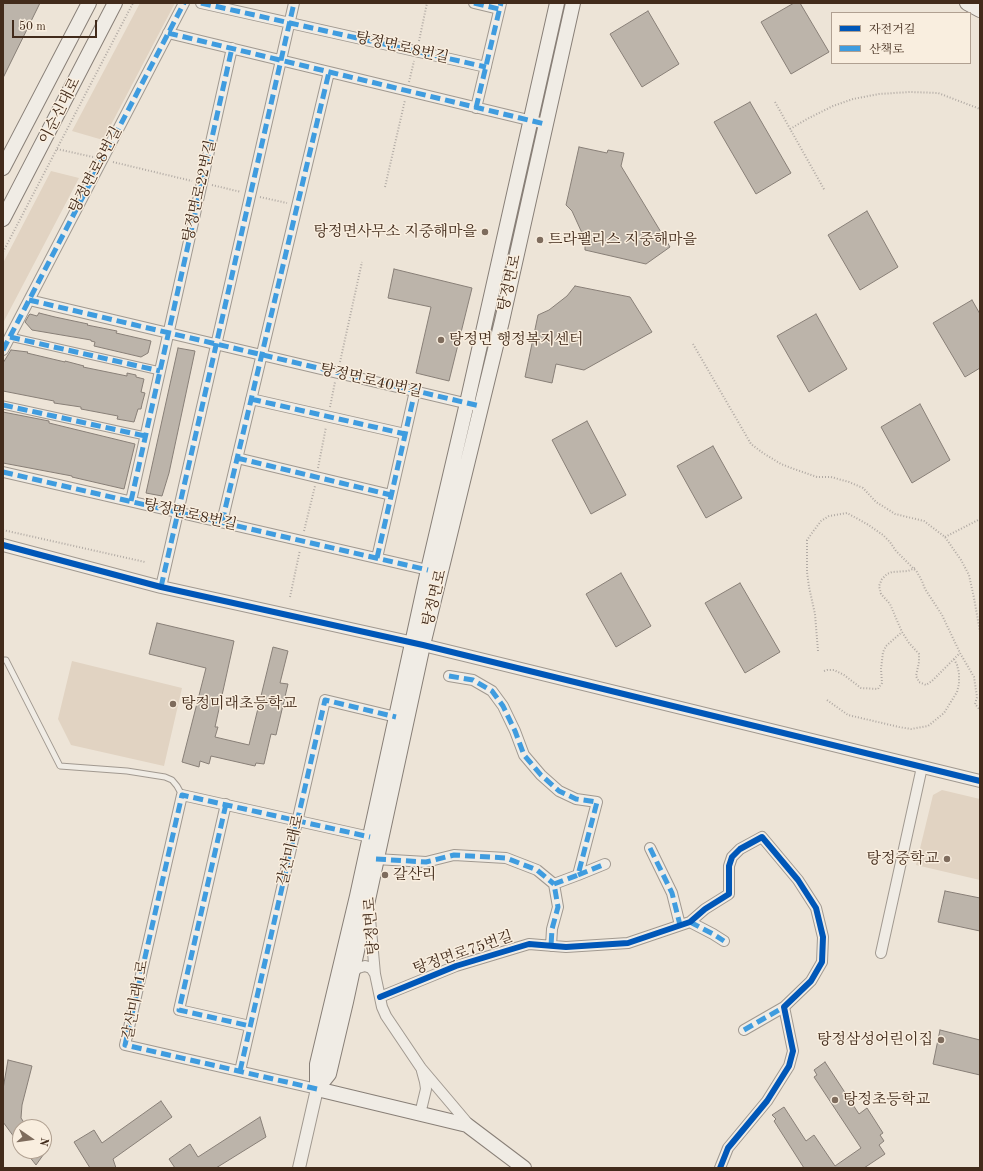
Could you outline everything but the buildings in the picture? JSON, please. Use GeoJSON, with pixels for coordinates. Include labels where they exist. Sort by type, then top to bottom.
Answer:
{"type":"FeatureCollection","features":[{"type":"Feature","properties":{"kind":"main road","name":"이순신대로"},"geometry":{"type":"LineString","coordinates":[[3,168],[89,3]]}},
{"type":"Feature","properties":{"kind":"main road","name":"이순신대로"},"geometry":{"type":"LineString","coordinates":[[3,219],[116,3]]}},
{"type":"Feature","properties":{"kind":"main road","name":"탕정면로"},"geometry":{"type":"LineString","coordinates":[[363,894],[370,837],[396,717],[417,644],[474,405],[531,121],[557,3]]}},
{"type":"Feature","properties":{"kind":"main road","name":"탕정면로"},"geometry":{"type":"LineString","coordinates":[[363,894],[376,859],[417,644],[428,570],[474,405],[502,321],[573,3]]}},
{"type":"Feature","properties":{"kind":"main road"},"geometry":{"type":"LineString","coordinates":[[968,3],[980,10]]}},
{"type":"Feature","properties":{"kind":"main road"},"geometry":{"type":"LineString","coordinates":[[317,1089],[329,1074],[352,973],[363,894]]}},
{"type":"Feature","properties":{"kind":"main road"},"geometry":{"type":"LineString","coordinates":[[317,1089],[317,1064],[363,894]]}},
{"type":"Feature","properties":{"kind":"main road","name":"갈산미래1로"},"geometry":{"type":"LineString","coordinates":[[317,1089],[464,1124],[473,1129]]}},
{"type":"Feature","properties":{"kind":"main road","name":"탕정면로"},"geometry":{"type":"LineString","coordinates":[[473,1129],[485,1140],[524,1168]]}},
{"type":"Feature","properties":{"kind":"street","name":"탕정면로8번길"},"geometry":{"type":"LineString","coordinates":[[3,350],[184,3]]}},
{"type":"Feature","properties":{"kind":"street","name":"탕정면로8번길"},"geometry":{"type":"LineString","coordinates":[[201,3],[486,67]]}},
{"type":"Feature","properties":{"kind":"street"},"geometry":{"type":"LineString","coordinates":[[161,587],[294,3]]}},
{"type":"Feature","properties":{"kind":"street"},"geometry":{"type":"LineString","coordinates":[[474,3],[500,6],[476,108]]}},
{"type":"Feature","properties":{"kind":"street"},"geometry":{"type":"LineString","coordinates":[[168,33],[545,124]]}},
{"type":"Feature","properties":{"kind":"street","name":"탕정면로22번길"},"geometry":{"type":"LineString","coordinates":[[168,332],[232,48]]}},
{"type":"Feature","properties":{"kind":"street"},"geometry":{"type":"LineString","coordinates":[[222,522],[329,72]]}},
{"type":"Feature","properties":{"kind":"street","name":"탕정면로40번길"},"geometry":{"type":"LineString","coordinates":[[29,300],[474,405]]}},
{"type":"Feature","properties":{"kind":"street"},"geometry":{"type":"LineString","coordinates":[[131,501],[168,332]]}},
{"type":"Feature","properties":{"kind":"street"},"geometry":{"type":"LineString","coordinates":[[10,337],[160,371]]}},
{"type":"Feature","properties":{"kind":"street"},"geometry":{"type":"LineString","coordinates":[[377,558],[414,391]]}},
{"type":"Feature","properties":{"kind":"street"},"geometry":{"type":"LineString","coordinates":[[251,399],[405,434]]}},
{"type":"Feature","properties":{"kind":"street"},"geometry":{"type":"LineString","coordinates":[[3,405],[145,436]]}},
{"type":"Feature","properties":{"kind":"street"},"geometry":{"type":"LineString","coordinates":[[237,458],[391,495]]}},
{"type":"Feature","properties":{"kind":"street","name":"탕정면로8번길"},"geometry":{"type":"LineString","coordinates":[[3,472],[428,570]]}},
{"type":"Feature","properties":{"kind":"street"},"geometry":{"type":"LineString","coordinates":[[3,545],[161,587],[417,644],[980,781]]}},
{"type":"Feature","properties":{"kind":"street"},"geometry":{"type":"LineString","coordinates":[[449,676],[473,680],[492,691],[503,706],[524,755],[541,775],[559,791],[576,800],[597,802],[578,875]]}},
{"type":"Feature","properties":{"kind":"street","name":"갈산미래로"},"geometry":{"type":"LineString","coordinates":[[240,1072],[325,700],[396,717]]}},
{"type":"Feature","properties":{"kind":"street"},"geometry":{"type":"LineString","coordinates":[[880,953],[922,767]]}},
{"type":"Feature","properties":{"kind":"street"},"geometry":{"type":"LineString","coordinates":[[182,794],[370,837]]}},
{"type":"Feature","properties":{"kind":"street","name":"갈산미래1로"},"geometry":{"type":"LineString","coordinates":[[182,794],[125,1045],[317,1089]]}},
{"type":"Feature","properties":{"kind":"street"},"geometry":{"type":"LineString","coordinates":[[226,804],[179,1010],[250,1026]]}},
{"type":"Feature","properties":{"kind":"street","name":"탕정면로75번길"},"geometry":{"type":"LineString","coordinates":[[380,997],[456,966],[529,944],[566,947],[628,943],[685,923],[729,894],[729,866],[732,857],[740,849],[762,837],[798,880],[816,908],[824,937],[822,962],[811,981],[784,1007]]}},
{"type":"Feature","properties":{"kind":"street"},"geometry":{"type":"LineString","coordinates":[[650,848],[685,923],[713,934],[724,941]]}},
{"type":"Feature","properties":{"kind":"street"},"geometry":{"type":"LineString","coordinates":[[376,859],[426,862],[454,855],[506,858],[537,870],[554,884],[558,907],[552,929],[551,946]]}},
{"type":"Feature","properties":{"kind":"street"},"geometry":{"type":"LineString","coordinates":[[554,884],[605,864]]}},
{"type":"Feature","properties":{"kind":"street","name":"탕정면로"},"geometry":{"type":"LineString","coordinates":[[363,894],[369,902],[375,974],[386,1016],[421,1068],[473,1129]]}},
{"type":"Feature","properties":{"kind":"street"},"geometry":{"type":"LineString","coordinates":[[352,973],[358,968],[364,966],[371,968],[375,974]]}},
{"type":"Feature","properties":{"kind":"street"},"geometry":{"type":"LineString","coordinates":[[720,1168],[728,1148],[767,1101],[790,1066],[793,1051],[784,1007],[744,1030]]}},
{"type":"Feature","properties":{"kind":"street"},"geometry":{"type":"LineString","coordinates":[[420,1114],[426,1089],[421,1068]]}},
{"type":"Feature","properties":{"kind":"street"},"geometry":{"type":"LineString","coordinates":[[299,1168],[317,1089]]}},
{"type":"Feature","properties":{"kind":"lane"},"geometry":{"type":"LineString","coordinates":[[3,660],[6,660],[60,766],[127,771],[165,777],[172,780],[182,794]]}},
{"type":"Feature","properties":{"kind":"path"},"geometry":{"type":"LineString","coordinates":[[3,252],[133,3]]}},
{"type":"Feature","properties":{"kind":"path"},"geometry":{"type":"LineString","coordinates":[[790,129],[833,106],[853,99],[879,94],[910,92],[938,93],[980,109]]}},
{"type":"Feature","properties":{"kind":"path"},"geometry":{"type":"LineString","coordinates":[[775,102],[825,191]]}},
{"type":"Feature","properties":{"kind":"path"},"geometry":{"type":"LineString","coordinates":[[57,149],[297,206]]}},
{"type":"Feature","properties":{"kind":"path"},"geometry":{"type":"LineString","coordinates":[[290,597],[362,262]]}},
{"type":"Feature","properties":{"kind":"path"},"geometry":{"type":"LineString","coordinates":[[693,344],[751,444],[781,464],[818,477],[831,477],[863,488],[876,502],[895,514],[924,521],[945,537],[961,560],[969,575],[980,632]]}},
{"type":"Feature","properties":{"kind":"path"},"geometry":{"type":"LineString","coordinates":[[818,651],[815,614],[807,572],[807,540],[821,521],[829,516],[847,513],[883,535],[896,551],[914,568],[925,589],[942,615],[960,653],[974,677],[977,697],[975,704],[980,710]]}},
{"type":"Feature","properties":{"kind":"path"},"geometry":{"type":"LineString","coordinates":[[945,537],[980,518]]}},
{"type":"Feature","properties":{"kind":"path"},"geometry":{"type":"LineString","coordinates":[[3,530],[145,562]]}},
{"type":"Feature","properties":{"kind":"path"},"geometry":{"type":"LineString","coordinates":[[914,568],[908,571],[892,572],[887,574],[882,579],[879,586],[881,594],[890,604],[902,632],[919,654],[916,676],[919,682],[926,685],[932,681],[960,653]]}},
{"type":"Feature","properties":{"kind":"path"},"geometry":{"type":"LineString","coordinates":[[824,671],[834,670],[839,672],[861,688],[878,689],[882,683],[881,669],[883,652],[886,646],[902,632]]}},
{"type":"Feature","properties":{"kind":"path"},"geometry":{"type":"LineString","coordinates":[[826,700],[848,715],[912,729],[928,726],[944,713],[957,692],[959,673],[954,659]]}},
{"type":"Feature","properties":{"kind":"shaded area"},"geometry":{"type":"Polygon","coordinates":[[[140,3],[175,3],[103,140],[72,131],[140,3]]]}},
{"type":"Feature","properties":{"kind":"shaded area"},"geometry":{"type":"Polygon","coordinates":[[[51,171],[79,178],[3,323],[3,263],[51,171]]]}},
{"type":"Feature","properties":{"kind":"shaded area"},"geometry":{"type":"Polygon","coordinates":[[[72,661],[182,688],[164,766],[71,745],[58,719],[72,661]]]}},
{"type":"Feature","properties":{"kind":"shaded area"},"geometry":{"type":"Polygon","coordinates":[[[942,790],[980,799],[980,880],[916,865],[933,795],[942,790]]]}},
{"type":"Feature","properties":{"kind":"marked path"},"geometry":{"type":"LineString","coordinates":[[3,350],[184,3]]}},
{"type":"Feature","properties":{"kind":"marked path"},"geometry":{"type":"LineString","coordinates":[[201,3],[486,67]]}},
{"type":"Feature","properties":{"kind":"marked path"},"geometry":{"type":"LineString","coordinates":[[161,587],[294,3]]}},
{"type":"Feature","properties":{"kind":"marked path"},"geometry":{"type":"LineString","coordinates":[[474,3],[499,9]]}},
{"type":"Feature","properties":{"kind":"marked path"},"geometry":{"type":"LineString","coordinates":[[476,108],[501,3]]}},
{"type":"Feature","properties":{"kind":"marked path"},"geometry":{"type":"LineString","coordinates":[[168,33],[545,124]]}},
{"type":"Feature","properties":{"kind":"marked path"},"geometry":{"type":"LineString","coordinates":[[131,501],[232,48]]}},
{"type":"Feature","properties":{"kind":"marked path"},"geometry":{"type":"LineString","coordinates":[[222,522],[329,72]]}},
{"type":"Feature","properties":{"kind":"marked path"},"geometry":{"type":"LineString","coordinates":[[29,300],[480,406]]}},
{"type":"Feature","properties":{"kind":"marked path"},"geometry":{"type":"LineString","coordinates":[[10,337],[160,371]]}},
{"type":"Feature","properties":{"kind":"marked path"},"geometry":{"type":"LineString","coordinates":[[377,558],[415,391]]}},
{"type":"Feature","properties":{"kind":"marked path"},"geometry":{"type":"LineString","coordinates":[[251,399],[405,434]]}},
{"type":"Feature","properties":{"kind":"marked path"},"geometry":{"type":"LineString","coordinates":[[3,405],[145,436]]}},
{"type":"Feature","properties":{"kind":"marked path"},"geometry":{"type":"LineString","coordinates":[[237,458],[391,495]]}},
{"type":"Feature","properties":{"kind":"marked path"},"geometry":{"type":"LineString","coordinates":[[3,472],[428,570]]}},
{"type":"Feature","properties":{"kind":"marked path"},"geometry":{"type":"LineString","coordinates":[[449,676],[473,680],[492,691],[503,706],[524,755],[541,775],[559,791],[576,799],[597,802],[578,875],[554,884],[558,907],[552,929],[551,946]]}},
{"type":"Feature","properties":{"kind":"marked path"},"geometry":{"type":"LineString","coordinates":[[240,1071],[325,700],[396,717]]}},
{"type":"Feature","properties":{"kind":"marked path"},"geometry":{"type":"LineString","coordinates":[[317,1089],[125,1045],[182,795],[370,837]]}},
{"type":"Feature","properties":{"kind":"marked path"},"geometry":{"type":"LineString","coordinates":[[226,804],[179,1010],[250,1026]]}},
{"type":"Feature","properties":{"kind":"marked path"},"geometry":{"type":"LineString","coordinates":[[650,848],[672,893],[680,925]]}},
{"type":"Feature","properties":{"kind":"marked path"},"geometry":{"type":"LineString","coordinates":[[376,859],[426,862],[454,855],[506,858],[537,870],[554,884]]}},
{"type":"Feature","properties":{"kind":"marked path"},"geometry":{"type":"LineString","coordinates":[[578,875],[605,864]]}},
{"type":"Feature","properties":{"kind":"marked path"},"geometry":{"type":"LineString","coordinates":[[690,922],[724,941]]}},
{"type":"Feature","properties":{"kind":"marked path"},"geometry":{"type":"LineString","coordinates":[[744,1030],[784,1007]]}},
{"type":"Feature","properties":{"kind":"cycle path"},"geometry":{"type":"LineString","coordinates":[[3,545],[161,587],[423,645],[980,781]]}},
{"type":"Feature","properties":{"kind":"cycle path"},"geometry":{"type":"LineString","coordinates":[[380,997],[456,966],[529,944],[566,947],[628,943],[690,922],[705,909],[729,894],[729,866],[732,857],[740,849],[762,837],[798,880],[816,908],[823,937],[822,962],[811,981],[784,1007],[793,1051],[789,1066],[767,1101],[728,1148],[720,1168]]}},
{"type":"Feature","properties":{"kind":"place","name":"탕정면사무소 지중해마을"},"geometry":{"type":"Point","coordinates":[485,232]}},
{"type":"Feature","properties":{"kind":"place","name":"트라팰리스 지중해마을"},"geometry":{"type":"Point","coordinates":[540,240]}},
{"type":"Feature","properties":{"kind":"place","name":"탕정면 행정복지센터"},"geometry":{"type":"Point","coordinates":[441,340]}},
{"type":"Feature","properties":{"kind":"place","name":"탕정미래초등학교"},"geometry":{"type":"Point","coordinates":[173,704]}},
{"type":"Feature","properties":{"kind":"place","name":"탕정중학교"},"geometry":{"type":"Point","coordinates":[947,859]}},
{"type":"Feature","properties":{"kind":"place","name":"갈산리"},"geometry":{"type":"Point","coordinates":[385,875]}},
{"type":"Feature","properties":{"kind":"place","name":"탕정삼성어린이집"},"geometry":{"type":"Point","coordinates":[941,1040]}},
{"type":"Feature","properties":{"kind":"place","name":"탕정초등학교"},"geometry":{"type":"Point","coordinates":[835,1100]}}]}
